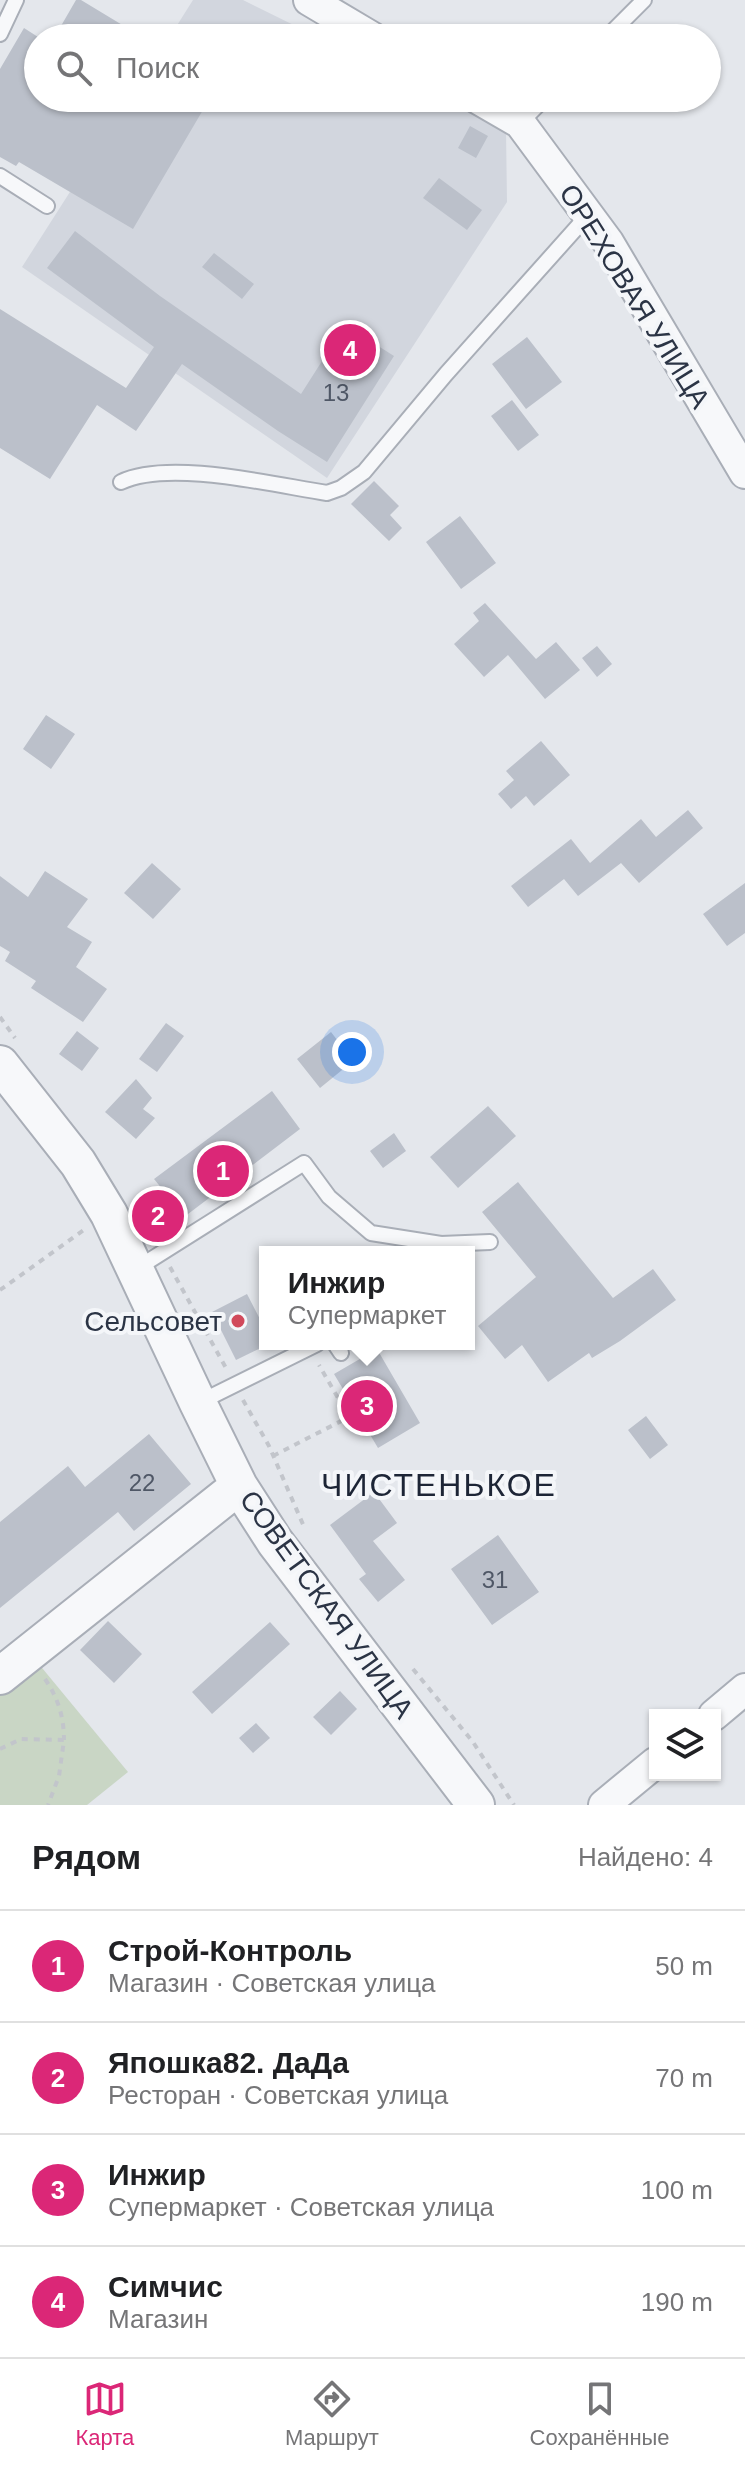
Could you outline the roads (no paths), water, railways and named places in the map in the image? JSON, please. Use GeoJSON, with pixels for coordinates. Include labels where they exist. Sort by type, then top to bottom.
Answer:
{"type":"FeatureCollection","features":[{"type":"Feature","properties":{"kind":"street"},"geometry":{"type":"LineString","coordinates":[[309,0],[349,24]]}},
{"type":"Feature","properties":{"kind":"street","name":"ОРЕХОВАЯ УЛИЦА"},"geometry":{"type":"LineString","coordinates":[[501,112],[520,123],[608,242],[745,473]]}},
{"type":"Feature","properties":{"kind":"street","name":"СОВЕТСКАЯ УЛИЦА"},"geometry":{"type":"LineString","coordinates":[[0,1064],[78,1163],[109,1214],[148,1260],[198,1403],[233,1488],[476,1805]]}},
{"type":"Feature","properties":{"kind":"street"},"geometry":{"type":"LineString","coordinates":[[14,1666],[233,1488]]}},
{"type":"Feature","properties":{"kind":"street"},"geometry":{"type":"LineString","coordinates":[[721,1709],[745,1689]]}},
{"type":"Feature","properties":{"kind":"street"},"geometry":{"type":"LineString","coordinates":[[604,1805],[649,1768]]}},
{"type":"Feature","properties":{"kind":"lane"},"geometry":{"type":"LineString","coordinates":[[0,34],[16,0]]}},
{"type":"Feature","properties":{"kind":"lane"},"geometry":{"type":"LineString","coordinates":[[620,24],[644,0]]}},
{"type":"Feature","properties":{"kind":"lane"},"geometry":{"type":"LineString","coordinates":[[520,123],[531,112]]}},
{"type":"Feature","properties":{"kind":"lane"},"geometry":{"type":"LineString","coordinates":[[0,176],[47,206]]}},
{"type":"Feature","properties":{"kind":"lane"},"geometry":{"type":"LineString","coordinates":[[121,482],[133,476],[168,472],[327,493],[341,488],[364,472],[588,215]]}},
{"type":"Feature","properties":{"kind":"lane"},"geometry":{"type":"LineString","coordinates":[[148,1260],[304,1163],[329,1197],[371,1233],[441,1244],[490,1242]]}},
{"type":"Feature","properties":{"kind":"lane"},"geometry":{"type":"LineString","coordinates":[[198,1403],[305,1350]]}},
{"type":"Feature","properties":{"kind":"place","name":"Симчис"},"geometry":{"type":"Point","coordinates":[350,350]}},
{"type":"Feature","properties":{"kind":"place","name":"Строй-Контроль"},"geometry":{"type":"Point","coordinates":[223,1171]}},
{"type":"Feature","properties":{"kind":"place","name":"Япошка82. ДаДа"},"geometry":{"type":"Point","coordinates":[158,1216]}},
{"type":"Feature","properties":{"kind":"place","name":"Сельсовет"},"geometry":{"type":"Point","coordinates":[238,1321]}},
{"type":"Feature","properties":{"kind":"place","name":"Инжир"},"geometry":{"type":"Point","coordinates":[367,1406]}},
{"type":"Feature","properties":{"kind":"district","name":"ЧИСТЕНЬКОЕ"},"geometry":{"type":"Point","coordinates":[439,1485]}}]}
